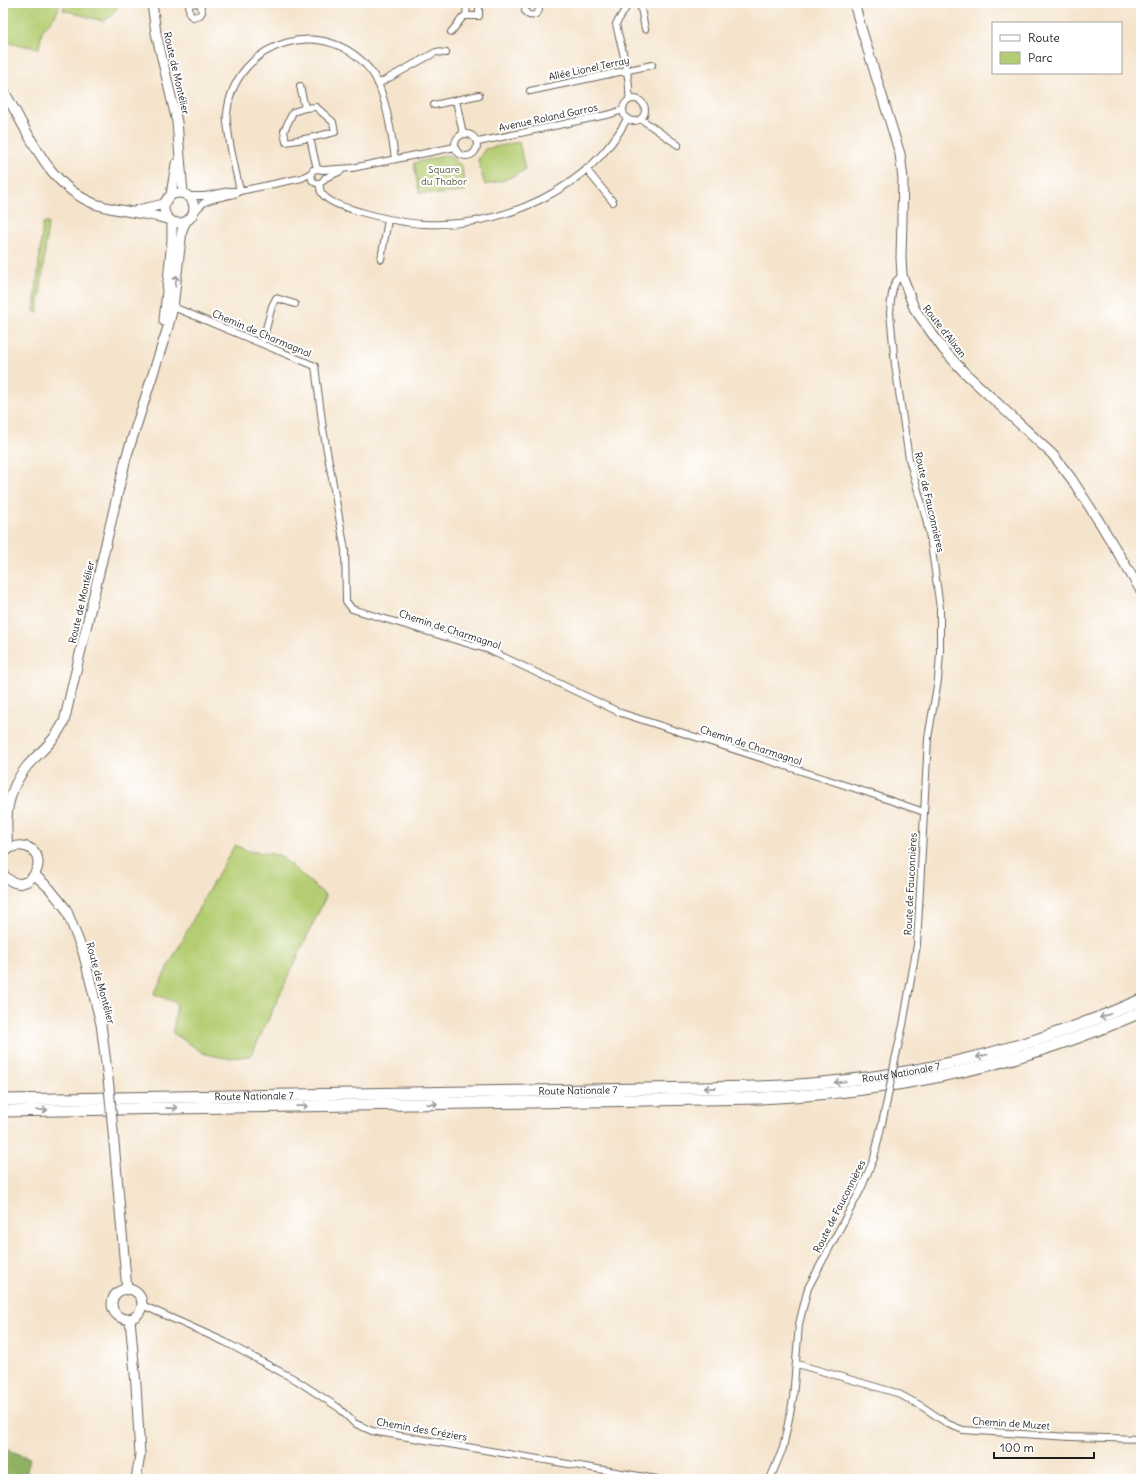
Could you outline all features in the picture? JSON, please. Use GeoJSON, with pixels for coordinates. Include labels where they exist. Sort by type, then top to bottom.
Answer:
{"type":"FeatureCollection","features":[{"type":"Feature","properties":{"kind":"highway","name":"Route Nationale 7"},"geometry":{"type":"LineString","coordinates":[[3,1100],[750,1087],[816,1084],[907,1073],[998,1052],[1083,1024],[1141,1000]]}},
{"type":"Feature","properties":{"kind":"highway","name":"Route Nationale 7"},"geometry":{"type":"LineString","coordinates":[[3,1111],[753,1098],[815,1095],[868,1090],[976,1069],[1057,1045],[1141,1012]]}},
{"type":"Feature","properties":{"kind":"main road","name":"Route de Montélier"},"geometry":{"type":"LineString","coordinates":[[152,3],[156,33],[175,112],[186,195],[194,205],[193,214]]}},
{"type":"Feature","properties":{"kind":"main road","name":"Route d'Alixan"},"geometry":{"type":"LineString","coordinates":[[854,3],[900,154],[903,179],[902,275],[914,308],[943,349],[964,372],[1053,455],[1071,478],[1141,591]]}},
{"type":"Feature","properties":{"kind":"main road"},"geometry":{"type":"LineString","coordinates":[[3,90],[39,153],[60,181],[75,193],[95,204],[116,209],[153,214],[181,224],[188,220],[193,214]]}},
{"type":"Feature","properties":{"kind":"main road","name":"Route de Montélier"},"geometry":{"type":"LineString","coordinates":[[169,305],[172,240],[170,220],[163,209],[164,204],[171,195],[179,149]]}},
{"type":"Feature","properties":{"kind":"main road"},"geometry":{"type":"LineString","coordinates":[[171,195],[175,193],[186,195]]}},
{"type":"Feature","properties":{"kind":"main road"},"geometry":{"type":"LineString","coordinates":[[128,211],[141,210],[164,204]]}},
{"type":"Feature","properties":{"kind":"main road","name":"Route de Montélier"},"geometry":{"type":"LineString","coordinates":[[6,852],[6,817],[8,803],[13,788],[27,765],[52,740],[64,722],[126,458],[161,347],[182,230],[185,222]]}},
{"type":"Feature","properties":{"kind":"main road"},"geometry":{"type":"LineString","coordinates":[[3,874],[7,879],[19,883],[25,882],[35,875],[38,870],[37,857],[29,848],[17,845],[6,852]]}},
{"type":"Feature","properties":{"kind":"main road","name":"Route de Montélier"},"geometry":{"type":"LineString","coordinates":[[35,875],[50,889],[66,909],[83,952],[101,1024],[109,1087],[127,1290]]}},
{"type":"Feature","properties":{"kind":"main road"},"geometry":{"type":"LineString","coordinates":[[122,1290],[136,1293],[139,1296],[142,1305],[138,1314],[130,1319],[125,1319],[117,1315],[112,1306],[115,1296],[122,1290]]}},
{"type":"Feature","properties":{"kind":"main road"},"geometry":{"type":"LineString","coordinates":[[130,1319],[140,1455],[136,1479]]}},
{"type":"Feature","properties":{"kind":"street"},"geometry":{"type":"LineString","coordinates":[[466,16],[467,3]]}},
{"type":"Feature","properties":{"kind":"street"},"geometry":{"type":"LineString","coordinates":[[451,32],[466,16],[479,16],[479,3]]}},
{"type":"Feature","properties":{"kind":"street"},"geometry":{"type":"LineString","coordinates":[[526,3],[524,11],[528,15],[532,16],[539,10],[537,3]]}},
{"type":"Feature","properties":{"kind":"street"},"geometry":{"type":"LineString","coordinates":[[629,3],[616,24],[630,92],[629,100]]}},
{"type":"Feature","properties":{"kind":"street"},"geometry":{"type":"LineString","coordinates":[[640,3],[645,29]]}},
{"type":"Feature","properties":{"kind":"street"},"geometry":{"type":"LineString","coordinates":[[240,191],[229,138],[226,114],[230,98],[237,81],[248,64],[263,52],[275,46],[292,41],[304,39],[333,43],[353,54],[364,64],[378,84],[383,96],[395,159]]}},
{"type":"Feature","properties":{"kind":"street"},"geometry":{"type":"LineString","coordinates":[[378,84],[436,52],[446,53]]}},
{"type":"Feature","properties":{"kind":"street","name":"Allée Lionel Terray"},"geometry":{"type":"LineString","coordinates":[[530,91],[652,65]]}},
{"type":"Feature","properties":{"kind":"street"},"geometry":{"type":"LineString","coordinates":[[300,86],[305,108]]}},
{"type":"Feature","properties":{"kind":"street"},"geometry":{"type":"LineString","coordinates":[[434,105],[479,95]]}},
{"type":"Feature","properties":{"kind":"street"},"geometry":{"type":"LineString","coordinates":[[352,168],[313,170],[312,177],[315,182],[319,183],[321,192],[330,200],[388,220],[425,224],[449,224],[495,217],[534,203],[553,193],[586,169],[605,151],[622,128],[626,119],[622,110],[624,104],[629,100],[636,99],[643,102],[645,113],[641,119],[634,121],[626,119]]}},
{"type":"Feature","properties":{"kind":"street"},"geometry":{"type":"LineString","coordinates":[[456,100],[463,134]]}},
{"type":"Feature","properties":{"kind":"street"},"geometry":{"type":"LineString","coordinates":[[316,107],[333,122],[336,132],[310,138],[286,142],[284,131],[293,112],[305,108],[316,107]]}},
{"type":"Feature","properties":{"kind":"street","name":"Avenue Roland Garros"},"geometry":{"type":"LineString","coordinates":[[478,142],[611,114],[622,110]]}},
{"type":"Feature","properties":{"kind":"street"},"geometry":{"type":"LineString","coordinates":[[641,119],[678,145]]}},
{"type":"Feature","properties":{"kind":"street"},"geometry":{"type":"LineString","coordinates":[[463,134],[471,134],[478,142],[476,152],[468,156],[462,156],[459,154],[455,147],[457,139],[463,134]]}},
{"type":"Feature","properties":{"kind":"street"},"geometry":{"type":"LineString","coordinates":[[310,138],[320,169],[325,174],[325,178]]}},
{"type":"Feature","properties":{"kind":"street"},"geometry":{"type":"LineString","coordinates":[[319,183],[324,181],[325,178],[352,168],[455,147]]}},
{"type":"Feature","properties":{"kind":"street"},"geometry":{"type":"LineString","coordinates":[[586,169],[613,202]]}},
{"type":"Feature","properties":{"kind":"street"},"geometry":{"type":"LineString","coordinates":[[186,195],[205,196],[229,191],[240,191],[312,177]]}},
{"type":"Feature","properties":{"kind":"street"},"geometry":{"type":"LineString","coordinates":[[193,214],[198,207],[206,201],[230,196],[240,191]]}},
{"type":"Feature","properties":{"kind":"street"},"geometry":{"type":"LineString","coordinates":[[381,259],[388,220]]}},
{"type":"Feature","properties":{"kind":"street","name":"Route de Fauconnières"},"geometry":{"type":"LineString","coordinates":[[770,1479],[783,1448],[793,1399],[799,1324],[808,1288],[866,1177],[874,1158],[903,1025],[917,945],[928,738],[938,680],[940,653],[940,608],[931,543],[926,519],[909,459],[895,365],[890,313],[891,300],[892,288],[902,275]]}},
{"type":"Feature","properties":{"kind":"street"},"geometry":{"type":"LineString","coordinates":[[262,344],[272,306],[276,298],[295,304]]}},
{"type":"Feature","properties":{"kind":"street","name":"Chemin de Charmagnol"},"geometry":{"type":"LineString","coordinates":[[169,305],[315,366],[323,429],[345,550],[346,601],[352,609],[489,650],[621,713],[924,812]]}},
{"type":"Feature","properties":{"kind":"street","name":"Chemin des Créziers"},"geometry":{"type":"LineString","coordinates":[[142,1305],[225,1342],[296,1380],[339,1408],[354,1423],[372,1431],[657,1479]]}},
{"type":"Feature","properties":{"kind":"street","name":"Chemin de Muzet"},"geometry":{"type":"LineString","coordinates":[[797,1364],[897,1393],[948,1424],[963,1430],[1070,1437],[1141,1439]]}},
{"type":"Feature","properties":{"kind":"green space"},"geometry":{"type":"Polygon","coordinates":[[[3,3],[61,3],[55,16],[42,31],[39,48],[13,44],[3,40],[3,3]]]}},
{"type":"Feature","properties":{"kind":"green space"},"geometry":{"type":"Polygon","coordinates":[[[65,3],[119,3],[112,16],[103,21],[63,10],[65,3]]]}},
{"type":"Feature","properties":{"kind":"green space","name":"Square du Thabor"},"geometry":{"type":"Polygon","coordinates":[[[519,142],[525,170],[504,180],[485,185],[478,160],[485,149],[519,142]]]}},
{"type":"Feature","properties":{"kind":"green space","name":"Square du Thabor"},"geometry":{"type":"Polygon","coordinates":[[[448,155],[462,166],[465,192],[438,194],[419,193],[414,163],[448,155]]]}},
{"type":"Feature","properties":{"kind":"green space"},"geometry":{"type":"Polygon","coordinates":[[[43,223],[48,223],[38,312],[36,313],[34,311],[43,223]]]}},
{"type":"Feature","properties":{"kind":"green space"},"geometry":{"type":"Polygon","coordinates":[[[235,845],[248,851],[279,855],[326,896],[251,1056],[226,1058],[205,1054],[173,1033],[177,1003],[154,994],[207,893],[235,845]]]}},
{"type":"Feature","properties":{"kind":"green space"},"geometry":{"type":"Polygon","coordinates":[[[3,1448],[30,1458],[25,1479],[3,1479],[3,1448]]]}}]}
